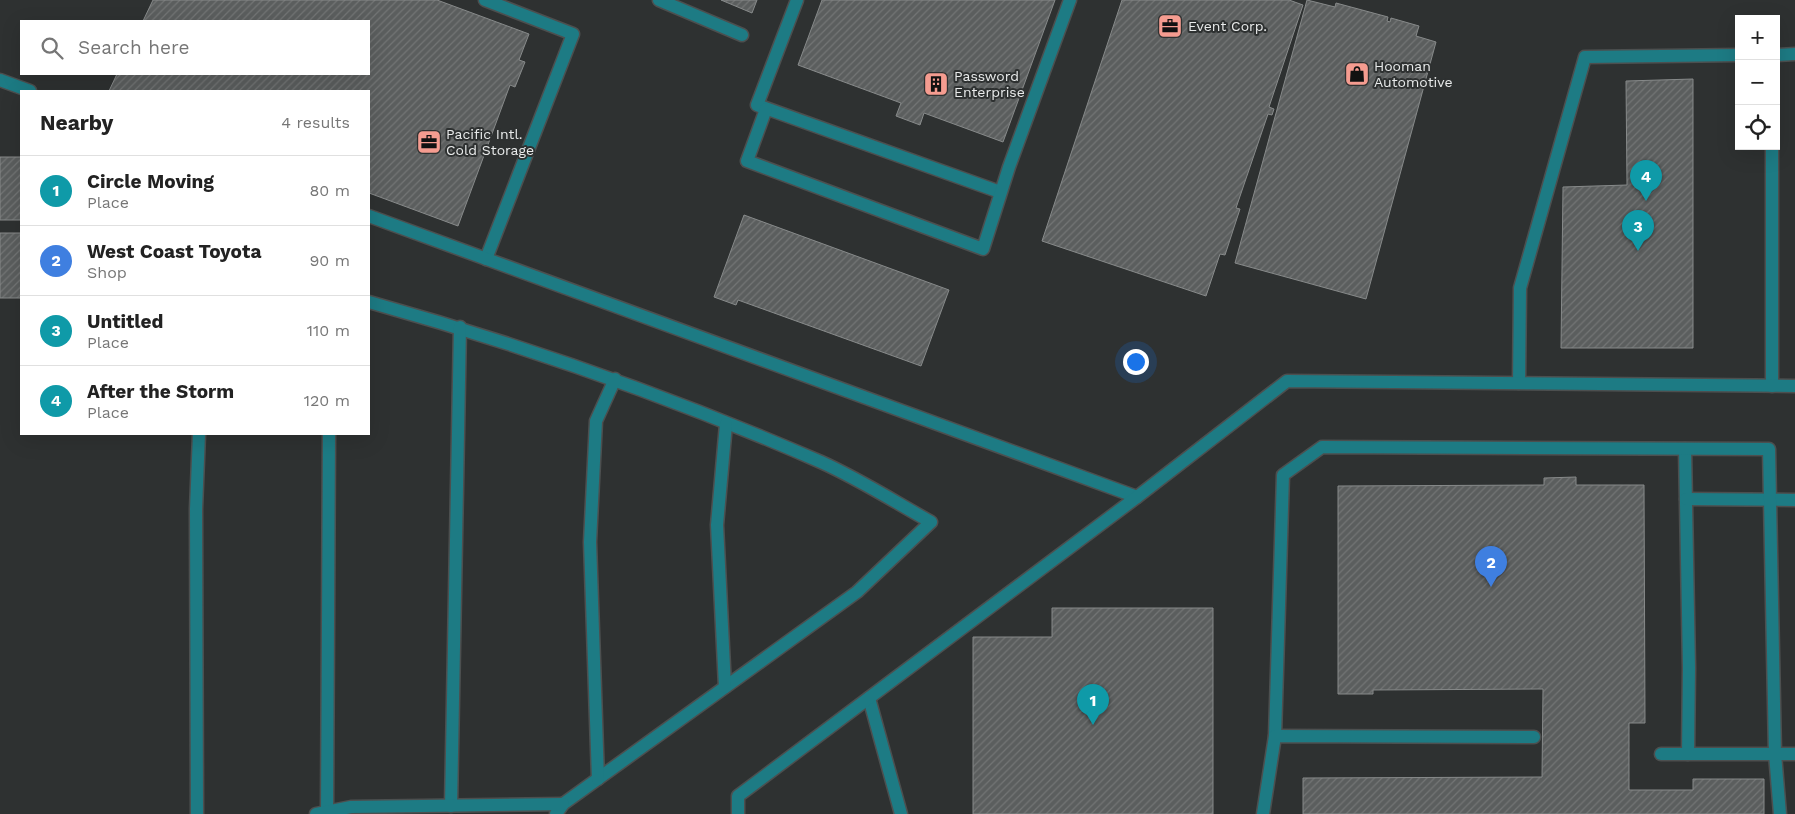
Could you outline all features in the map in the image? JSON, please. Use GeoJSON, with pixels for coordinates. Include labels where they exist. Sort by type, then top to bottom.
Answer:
{"type":"FeatureCollection","features":[{"type":"Feature","properties":{"kind":"lane"},"geometry":{"type":"LineString","coordinates":[[485,0],[573,34],[486,259]]}},
{"type":"Feature","properties":{"kind":"lane"},"geometry":{"type":"LineString","coordinates":[[659,0],[742,35]]}},
{"type":"Feature","properties":{"kind":"lane"},"geometry":{"type":"LineString","coordinates":[[797,0],[762,107],[747,161],[983,249],[1000,192],[1070,0]]}},
{"type":"Feature","properties":{"kind":"lane"},"geometry":{"type":"LineString","coordinates":[[1780,55],[1795,54]]}},
{"type":"Feature","properties":{"kind":"lane"},"geometry":{"type":"LineString","coordinates":[[1519,383],[1520,288],[1585,56],[1735,55]]}},
{"type":"Feature","properties":{"kind":"lane"},"geometry":{"type":"LineString","coordinates":[[0,80],[27,90]]}},
{"type":"Feature","properties":{"kind":"lane"},"geometry":{"type":"LineString","coordinates":[[762,107],[1000,192]]}},
{"type":"Feature","properties":{"kind":"lane"},"geometry":{"type":"LineString","coordinates":[[1772,150],[1772,386]]}},
{"type":"Feature","properties":{"kind":"lane"},"geometry":{"type":"LineString","coordinates":[[370,216],[1137,497]]}},
{"type":"Feature","properties":{"kind":"lane"},"geometry":{"type":"LineString","coordinates":[[329,435],[321,813],[451,806],[559,809],[858,592],[931,522],[823,463],[615,379],[460,327],[370,302]]}},
{"type":"Feature","properties":{"kind":"lane"},"geometry":{"type":"LineString","coordinates":[[451,806],[460,327]]}},
{"type":"Feature","properties":{"kind":"lane"},"geometry":{"type":"LineString","coordinates":[[598,779],[591,533],[596,421],[615,379]]}},
{"type":"Feature","properties":{"kind":"lane"},"geometry":{"type":"LineString","coordinates":[[738,814],[738,796],[1137,497],[1287,381],[1795,386]]}},
{"type":"Feature","properties":{"kind":"lane"},"geometry":{"type":"LineString","coordinates":[[725,687],[717,525],[726,424]]}},
{"type":"Feature","properties":{"kind":"lane"},"geometry":{"type":"LineString","coordinates":[[192,814],[198,814],[196,509],[199,435]]}},
{"type":"Feature","properties":{"kind":"lane"},"geometry":{"type":"LineString","coordinates":[[1263,814],[1275,736],[1283,475],[1322,447],[1769,449],[1775,754],[1780,814]]}},
{"type":"Feature","properties":{"kind":"lane"},"geometry":{"type":"LineString","coordinates":[[1686,449],[1688,754]]}},
{"type":"Feature","properties":{"kind":"lane"},"geometry":{"type":"LineString","coordinates":[[1686,499],[1795,500]]}},
{"type":"Feature","properties":{"kind":"lane"},"geometry":{"type":"LineString","coordinates":[[869,698],[901,814]]}},
{"type":"Feature","properties":{"kind":"lane"},"geometry":{"type":"LineString","coordinates":[[1275,736],[1534,737]]}},
{"type":"Feature","properties":{"kind":"lane"},"geometry":{"type":"LineString","coordinates":[[1660,754],[1795,754]]}},
{"type":"Feature","properties":{"kind":"building","name":"Pacific Intl. Cold Storage"},"geometry":{"type":"Polygon","coordinates":[[[153,0],[437,0],[529,34],[519,60],[525,62],[515,87],[510,85],[458,226],[370,193],[370,90],[109,90],[117,75],[370,75],[370,20],[143,20],[153,0]]]}},
{"type":"Feature","properties":{"kind":"building"},"geometry":{"type":"Polygon","coordinates":[[[721,0],[757,0],[752,13],[721,0]]]}},
{"type":"Feature","properties":{"kind":"building","name":"Password Enterprise"},"geometry":{"type":"Polygon","coordinates":[[[822,0],[1055,0],[1003,142],[924,113],[920,125],[896,116],[901,103],[798,65],[822,0]]]}},
{"type":"Feature","properties":{"kind":"building"},"geometry":{"type":"Polygon","coordinates":[[[1122,0],[1289,0],[1303,5],[1269,107],[1274,109],[1272,115],[1268,114],[1236,208],[1240,209],[1225,255],[1220,254],[1206,296],[1042,241],[1122,0]]]}},
{"type":"Feature","properties":{"kind":"building"},"geometry":{"type":"Polygon","coordinates":[[[1307,0],[1335,7],[1336,3],[1388,17],[1387,21],[1390,22],[1391,18],[1419,26],[1416,36],[1436,42],[1366,299],[1235,263],[1307,0]]]}},
{"type":"Feature","properties":{"kind":"building"},"geometry":{"type":"Polygon","coordinates":[[[1693,79],[1693,348],[1561,348],[1563,187],[1627,185],[1626,81],[1693,79]]]}},
{"type":"Feature","properties":{"kind":"building"},"geometry":{"type":"Polygon","coordinates":[[[0,157],[20,157],[20,220],[0,220],[0,157]]]}},
{"type":"Feature","properties":{"kind":"building"},"geometry":{"type":"Polygon","coordinates":[[[744,215],[949,290],[921,366],[738,300],[736,305],[714,297],[744,215]]]}},
{"type":"Feature","properties":{"kind":"building"},"geometry":{"type":"Polygon","coordinates":[[[0,233],[20,233],[20,298],[0,298],[0,233]]]}},
{"type":"Feature","properties":{"kind":"building"},"geometry":{"type":"Polygon","coordinates":[[[1576,477],[1576,485],[1644,485],[1645,723],[1629,723],[1629,790],[1693,790],[1693,779],[1764,779],[1764,814],[1303,814],[1303,778],[1542,777],[1543,689],[1373,690],[1373,694],[1338,694],[1338,486],[1544,485],[1544,478],[1576,477]]]}},
{"type":"Feature","properties":{"kind":"building"},"geometry":{"type":"Polygon","coordinates":[[[1052,608],[1213,608],[1213,814],[973,814],[973,637],[1052,637],[1052,608]]]}},
{"type":"Feature","properties":{"kind":"place","name":"Event Corp."},"geometry":{"type":"Point","coordinates":[1170,26]}},
{"type":"Feature","properties":{"kind":"place","name":"Hooman Automotive"},"geometry":{"type":"Point","coordinates":[1357,74]}},
{"type":"Feature","properties":{"kind":"place","name":"Password Enterprise"},"geometry":{"type":"Point","coordinates":[936,84]}},
{"type":"Feature","properties":{"kind":"place","name":"Pacific Intl. Cold Storage"},"geometry":{"type":"Point","coordinates":[429,142]}},
{"type":"Feature","properties":{"kind":"place","name":"After the Storm"},"geometry":{"type":"Point","coordinates":[1646,201]}},
{"type":"Feature","properties":{"kind":"place","name":"Untitled"},"geometry":{"type":"Point","coordinates":[1638,251]}},
{"type":"Feature","properties":{"kind":"place","name":"West Coast Toyota"},"geometry":{"type":"Point","coordinates":[1491,587]}},
{"type":"Feature","properties":{"kind":"place","name":"Circle Moving"},"geometry":{"type":"Point","coordinates":[1093,725]}}]}
